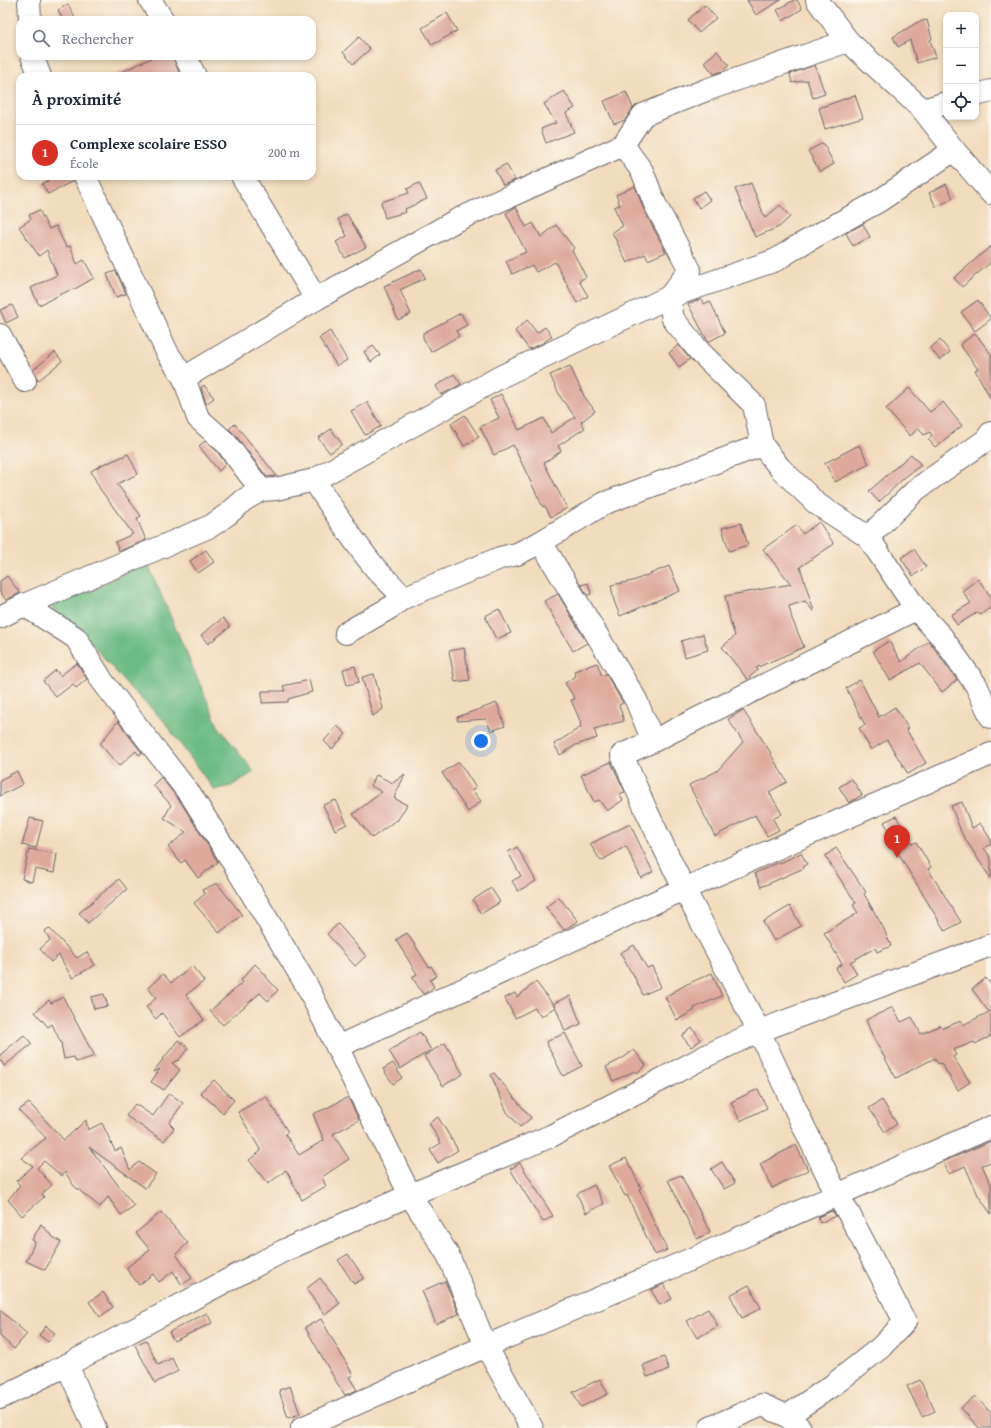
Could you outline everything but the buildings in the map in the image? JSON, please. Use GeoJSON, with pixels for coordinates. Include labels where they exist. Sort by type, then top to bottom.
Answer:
{"type":"FeatureCollection","features":[{"type":"Feature","properties":{"kind":"street"},"geometry":{"type":"LineString","coordinates":[[29,0],[30,16]]}},
{"type":"Feature","properties":{"kind":"street"},"geometry":{"type":"LineString","coordinates":[[150,0],[160,16]]}},
{"type":"Feature","properties":{"kind":"street"},"geometry":{"type":"LineString","coordinates":[[817,0],[848,41],[922,110],[991,193]]}},
{"type":"Feature","properties":{"kind":"street"},"geometry":{"type":"LineString","coordinates":[[184,378],[316,299],[457,220],[623,145],[643,115],[706,90],[848,41]]}},
{"type":"Feature","properties":{"kind":"street"},"geometry":{"type":"LineString","coordinates":[[34,60],[38,72]]}},
{"type":"Feature","properties":{"kind":"street"},"geometry":{"type":"LineString","coordinates":[[187,60],[193,72]]}},
{"type":"Feature","properties":{"kind":"street"},"geometry":{"type":"LineString","coordinates":[[979,94],[991,91]]}},
{"type":"Feature","properties":{"kind":"street"},"geometry":{"type":"LineString","coordinates":[[922,110],[943,104]]}},
{"type":"Feature","properties":{"kind":"street"},"geometry":{"type":"LineString","coordinates":[[623,145],[642,171],[655,204],[690,270],[669,298],[673,319],[700,352],[754,405],[762,445],[780,468],[817,504],[868,537],[916,609],[946,643],[976,685],[991,717]]}},
{"type":"Feature","properties":{"kind":"street"},"geometry":{"type":"LineString","coordinates":[[0,617],[24,605],[211,526],[244,500],[261,490],[314,480],[502,376],[669,298],[776,260],[879,200],[954,150]]}},
{"type":"Feature","properties":{"kind":"street"},"geometry":{"type":"LineString","coordinates":[[87,180],[166,352],[184,378],[198,418],[226,443],[261,490]]}},
{"type":"Feature","properties":{"kind":"street"},"geometry":{"type":"LineString","coordinates":[[244,180],[316,299]]}},
{"type":"Feature","properties":{"kind":"street"},"geometry":{"type":"LineString","coordinates":[[0,335],[25,381]]}},
{"type":"Feature","properties":{"kind":"street"},"geometry":{"type":"LineString","coordinates":[[868,537],[917,489],[989,439]]}},
{"type":"Feature","properties":{"kind":"street"},"geometry":{"type":"LineString","coordinates":[[346,633],[393,606],[403,598],[500,558],[517,554],[541,542],[605,503],[762,445]]}},
{"type":"Feature","properties":{"kind":"street"},"geometry":{"type":"LineString","coordinates":[[314,480],[376,569],[393,585],[403,598]]}},
{"type":"Feature","properties":{"kind":"street"},"geometry":{"type":"LineString","coordinates":[[541,542],[636,700],[653,741]]}},
{"type":"Feature","properties":{"kind":"street"},"geometry":{"type":"LineString","coordinates":[[24,605],[76,638],[104,682],[192,797],[308,986],[410,1195],[448,1255],[486,1346],[532,1428]]}},
{"type":"Feature","properties":{"kind":"street"},"geometry":{"type":"LineString","coordinates":[[710,1428],[762,1405],[793,1422],[833,1385],[880,1348],[905,1322],[860,1234],[837,1195],[759,1031],[684,889],[646,810],[622,755],[653,741],[916,609]]}},
{"type":"Feature","properties":{"kind":"street"},"geometry":{"type":"LineString","coordinates":[[338,1047],[684,889],[991,754]]}},
{"type":"Feature","properties":{"kind":"street"},"geometry":{"type":"LineString","coordinates":[[0,1398],[67,1365],[283,1251],[410,1195],[551,1136],[708,1055],[759,1031],[991,944]]}},
{"type":"Feature","properties":{"kind":"street"},"geometry":{"type":"LineString","coordinates":[[302,1428],[486,1346],[701,1255],[991,1128]]}},
{"type":"Feature","properties":{"kind":"street"},"geometry":{"type":"LineString","coordinates":[[67,1365],[95,1428]]}},
{"type":"Feature","properties":{"kind":"green space"},"geometry":{"type":"Polygon","coordinates":[[[146,560],[218,726],[254,772],[231,786],[214,790],[163,720],[132,690],[70,622],[45,603],[91,591],[146,560]]]}},
{"type":"Feature","properties":{"kind":"place","name":"Complexe scolaire ESSO"},"geometry":{"type":"Point","coordinates":[897,858]}}]}
